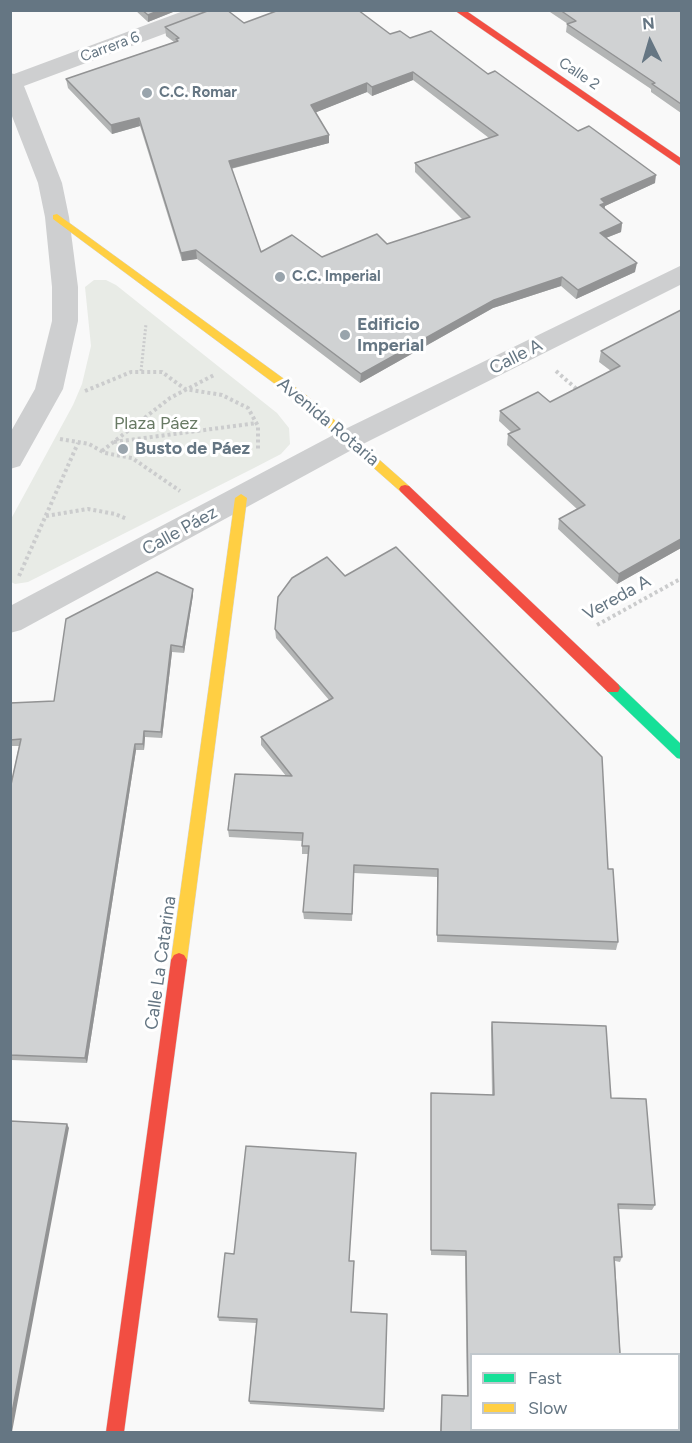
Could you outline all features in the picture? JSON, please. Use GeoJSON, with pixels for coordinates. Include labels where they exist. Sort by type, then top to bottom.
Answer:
{"type":"FeatureCollection","features":[{"type":"Feature","properties":{"kind":"street","name":"Carrera 6"},"geometry":{"type":"LineString","coordinates":[[11,81],[207,10]]}},
{"type":"Feature","properties":{"kind":"street","name":"Calle 2"},"geometry":{"type":"LineString","coordinates":[[458,10],[681,164]]}},
{"type":"Feature","properties":{"kind":"street"},"geometry":{"type":"LineString","coordinates":[[10,459],[49,389],[65,321],[65,287],[57,217],[50,183],[11,81]]}},
{"type":"Feature","properties":{"kind":"street","name":"Avenida Rotaria"},"geometry":{"type":"LineString","coordinates":[[57,217],[302,398],[396,480],[681,754]]}},
{"type":"Feature","properties":{"kind":"street","name":"Calle A"},"geometry":{"type":"LineString","coordinates":[[349,439],[681,273]]}},
{"type":"Feature","properties":{"kind":"street","name":"Calle Páez"},"geometry":{"type":"LineString","coordinates":[[10,621],[349,439]]}},
{"type":"Feature","properties":{"kind":"street","name":"Calle La Catarina"},"geometry":{"type":"LineString","coordinates":[[116,1432],[246,495]]}},
{"type":"Feature","properties":{"kind":"street"},"geometry":{"type":"LineString","coordinates":[[681,754],[681,761]]}},
{"type":"Feature","properties":{"kind":"path"},"geometry":{"type":"LineString","coordinates":[[141,370],[148,311],[167,298]]}},
{"type":"Feature","properties":{"kind":"path"},"geometry":{"type":"LineString","coordinates":[[530,350],[584,395]]}},
{"type":"Feature","properties":{"kind":"path"},"geometry":{"type":"LineString","coordinates":[[101,452],[185,389],[249,359]]}},
{"type":"Feature","properties":{"kind":"path"},"geometry":{"type":"LineString","coordinates":[[49,389],[78,394],[121,374],[141,370],[162,372],[185,389],[210,392],[238,401],[248,408],[257,423],[260,437],[246,495]]}},
{"type":"Feature","properties":{"kind":"path"},"geometry":{"type":"LineString","coordinates":[[114,442],[257,423]]}},
{"type":"Feature","properties":{"kind":"path"},"geometry":{"type":"LineString","coordinates":[[26,432],[89,444],[101,452],[132,458],[165,479],[207,516]]}},
{"type":"Feature","properties":{"kind":"path"},"geometry":{"type":"LineString","coordinates":[[15,584],[78,442]]}},
{"type":"Feature","properties":{"kind":"path"},"geometry":{"type":"LineString","coordinates":[[45,516],[88,509],[108,512],[139,526],[158,543]]}},
{"type":"Feature","properties":{"kind":"path","name":"Vereda A"},"geometry":{"type":"LineString","coordinates":[[565,642],[681,578]]}},
{"type":"Feature","properties":{"kind":"green space","name":"Plaza Páez"},"geometry":{"type":"Polygon","coordinates":[[[94,280],[106,280],[116,285],[277,413],[289,428],[290,444],[281,454],[254,468],[28,582],[15,584],[11,582],[11,519],[73,405],[82,384],[91,346],[85,287],[94,280]]]}},
{"type":"Feature","properties":{"kind":"building"},"geometry":{"type":"Polygon","coordinates":[[[142,10],[160,10],[148,15],[142,10]]]}},
{"type":"Feature","properties":{"kind":"building"},"geometry":{"type":"Polygon","coordinates":[[[210,10],[227,10],[244,23],[279,10],[358,10],[390,34],[400,31],[410,38],[431,31],[488,74],[495,71],[578,131],[589,126],[656,175],[601,199],[605,203],[600,205],[622,223],[600,233],[637,263],[578,290],[562,277],[494,300],[361,374],[196,250],[181,253],[139,118],[111,125],[66,79],[178,41],[176,39],[179,38],[165,27],[210,10]],[[413,72],[372,87],[367,83],[311,105],[329,135],[229,161],[261,252],[292,235],[322,257],[377,234],[387,244],[470,217],[415,163],[498,135],[413,72]]]}},
{"type":"Feature","properties":{"kind":"building"},"geometry":{"type":"Polygon","coordinates":[[[560,10],[681,10],[681,104],[652,84],[655,83],[567,24],[576,21],[560,10]]]}},
{"type":"Feature","properties":{"kind":"building"},"geometry":{"type":"Polygon","coordinates":[[[681,310],[681,539],[619,574],[559,519],[585,505],[508,434],[520,429],[500,411],[538,392],[550,402],[620,366],[601,351],[681,310]]]}},
{"type":"Feature","properties":{"kind":"building"},"geometry":{"type":"Polygon","coordinates":[[[396,547],[602,757],[608,869],[613,869],[618,942],[437,935],[438,869],[354,865],[352,914],[303,912],[309,846],[302,846],[303,833],[228,830],[235,774],[292,776],[261,737],[333,698],[275,629],[278,597],[292,578],[327,557],[345,576],[396,547]]]}},
{"type":"Feature","properties":{"kind":"building"},"geometry":{"type":"Polygon","coordinates":[[[157,572],[193,589],[183,647],[171,645],[161,732],[144,731],[143,744],[135,744],[85,1058],[10,1055],[10,789],[21,739],[10,740],[10,703],[54,701],[66,619],[157,572]]]}},
{"type":"Feature","properties":{"kind":"building"},"geometry":{"type":"Polygon","coordinates":[[[492,1022],[606,1026],[611,1098],[646,1099],[655,1205],[618,1204],[622,1257],[614,1257],[620,1353],[470,1353],[470,1431],[625,1432],[441,1432],[442,1395],[468,1396],[466,1251],[431,1250],[431,1093],[494,1095],[492,1022]]]}},
{"type":"Feature","properties":{"kind":"building"},"geometry":{"type":"Polygon","coordinates":[[[10,1121],[67,1124],[10,1423],[10,1121]]]}},
{"type":"Feature","properties":{"kind":"building"},"geometry":{"type":"Polygon","coordinates":[[[246,1146],[356,1153],[349,1261],[354,1261],[351,1312],[387,1314],[384,1409],[249,1401],[257,1319],[218,1317],[225,1253],[234,1254],[246,1146]]]}},
{"type":"Feature","properties":{"kind":"traffic: fast"},"geometry":{"type":"LineString","coordinates":[[613,688],[682,754]]}},
{"type":"Feature","properties":{"kind":"traffic: slow"},"geometry":{"type":"LineString","coordinates":[[57,217],[302,398],[405,489]]}},
{"type":"Feature","properties":{"kind":"traffic: slow"},"geometry":{"type":"LineString","coordinates":[[179,960],[241,498]]}},
{"type":"Feature","properties":{"kind":"traffic: jam"},"geometry":{"type":"LineString","coordinates":[[458,10],[682,164]]}},
{"type":"Feature","properties":{"kind":"traffic: jam"},"geometry":{"type":"LineString","coordinates":[[405,489],[613,688]]}},
{"type":"Feature","properties":{"kind":"traffic: jam"},"geometry":{"type":"LineString","coordinates":[[115,1432],[179,960]]}},
{"type":"Feature","properties":{"kind":"place","name":"C.C. Romar"},"geometry":{"type":"Point","coordinates":[147,93]}},
{"type":"Feature","properties":{"kind":"place","name":"C.C. Imperial"},"geometry":{"type":"Point","coordinates":[280,277]}},
{"type":"Feature","properties":{"kind":"place","name":"Edificio Imperial"},"geometry":{"type":"Point","coordinates":[345,335]}},
{"type":"Feature","properties":{"kind":"place","name":"Busto de Páez"},"geometry":{"type":"Point","coordinates":[123,449]}}]}
